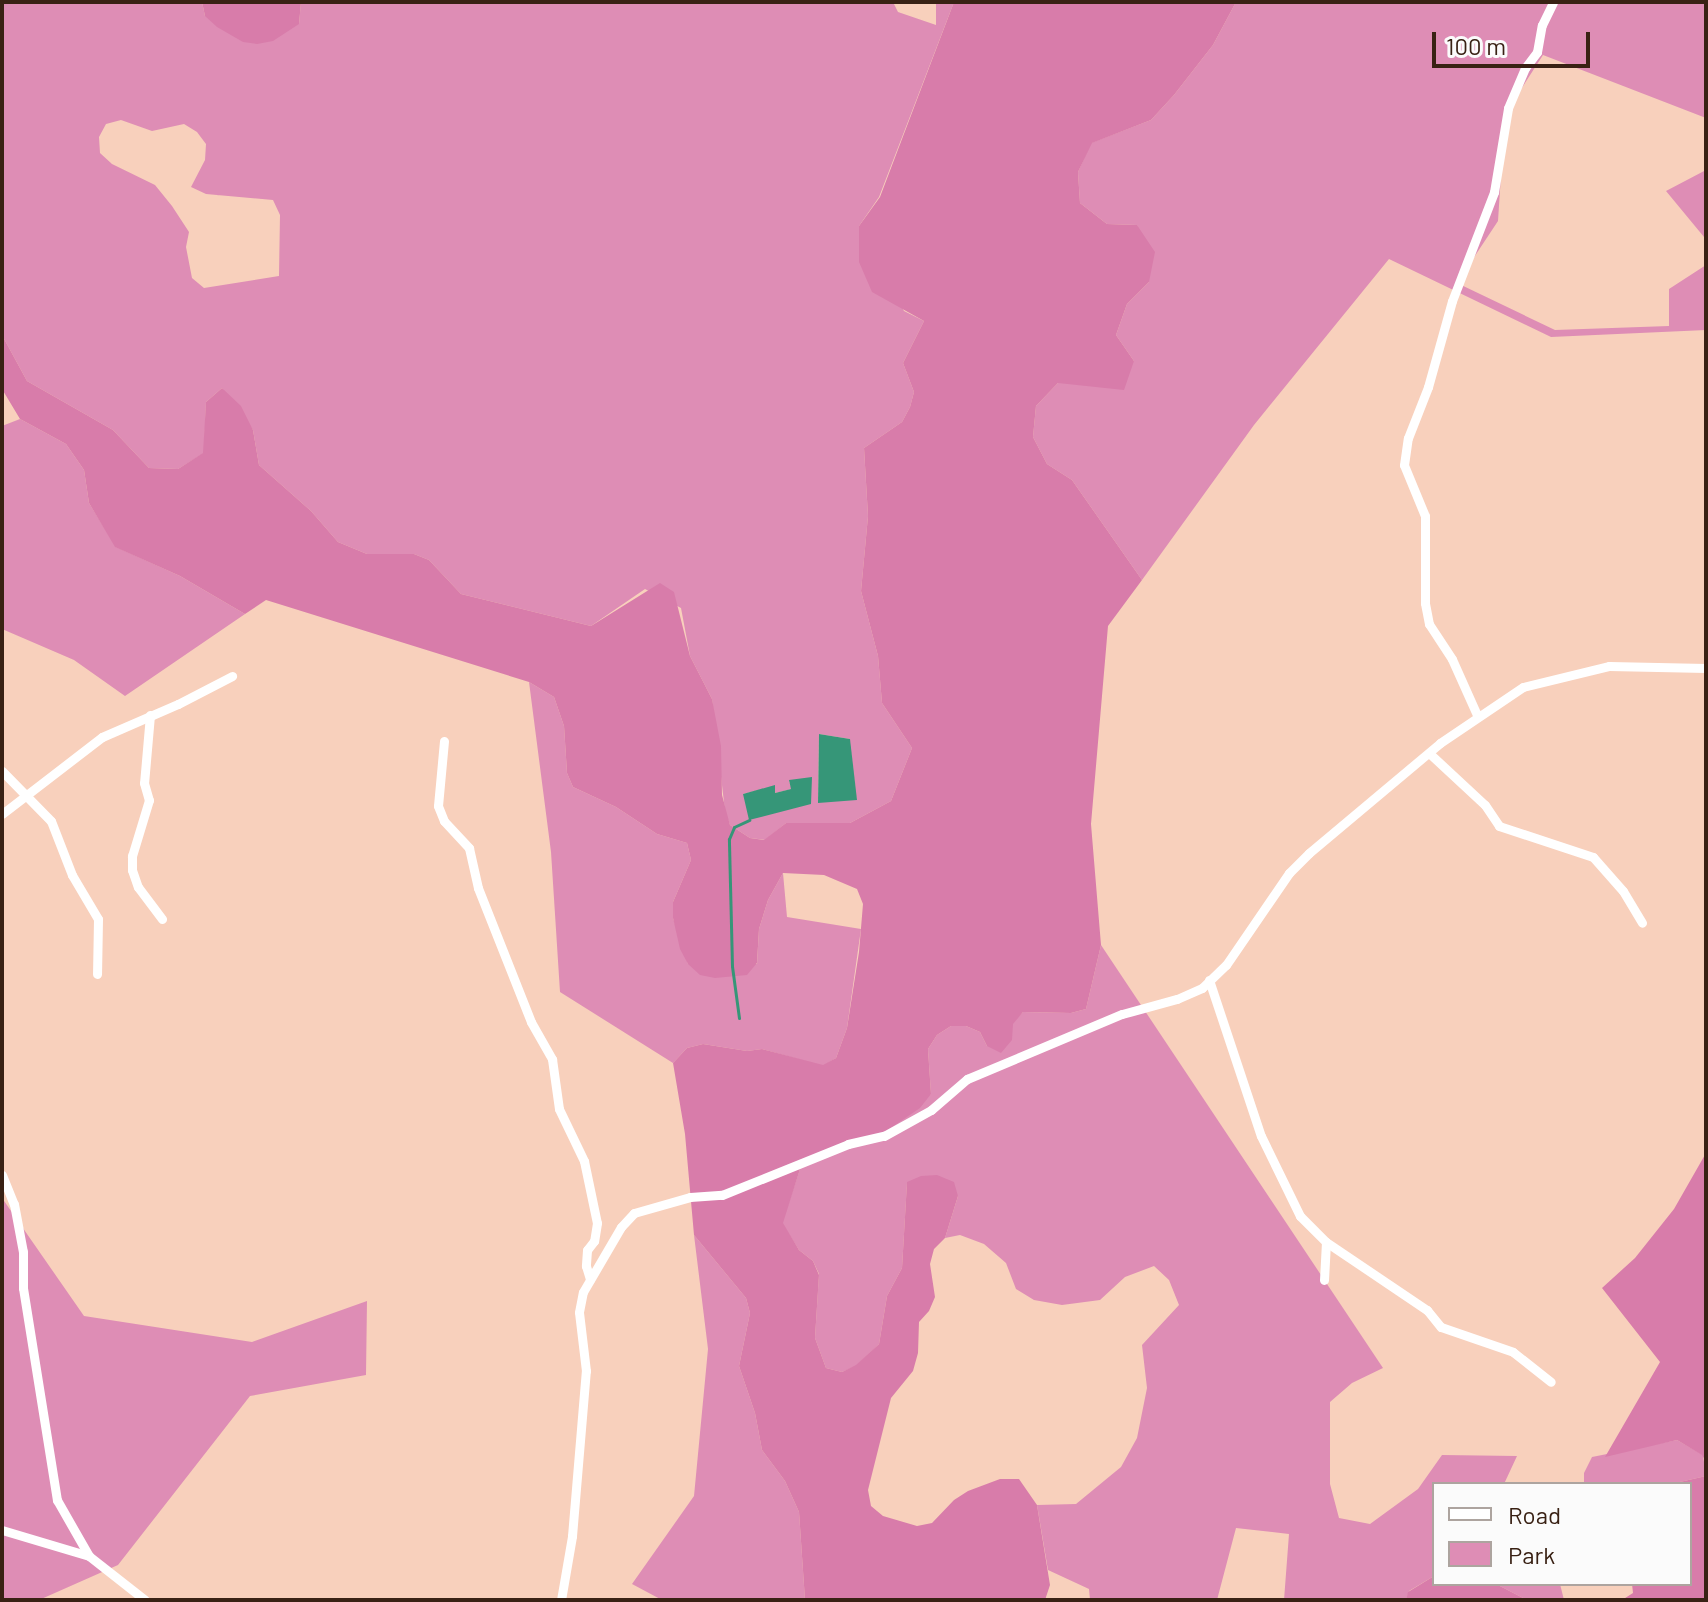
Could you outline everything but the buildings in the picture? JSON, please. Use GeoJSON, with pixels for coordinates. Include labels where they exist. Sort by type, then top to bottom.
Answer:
{"type":"FeatureCollection","features":[{"type":"Feature","properties":{"kind":"street"},"geometry":{"type":"LineString","coordinates":[[1477,715],[1452,659],[1429,624],[1425,603],[1425,516],[1404,465],[1408,438],[1428,387],[1452,301],[1494,192],[1508,108],[1525,68],[1537,52],[1542,25],[1553,2]]}},
{"type":"Feature","properties":{"kind":"street"},"geometry":{"type":"LineString","coordinates":[[561,1600],[572,1536],[586,1371],[579,1312],[590,1279],[621,1227],[634,1213],[690,1197],[722,1195],[848,1144],[884,1136],[931,1110],[967,1079],[1122,1014],[1177,999],[1209,980],[1226,965],[1289,873],[1429,753],[1477,715],[1523,687],[1609,666],[1706,668]]}},
{"type":"Feature","properties":{"kind":"street"},"geometry":{"type":"LineString","coordinates":[[2,814],[102,737],[232,676]]}},
{"type":"Feature","properties":{"kind":"street"},"geometry":{"type":"LineString","coordinates":[[150,715],[144,783],[149,800],[132,856],[132,870],[138,887],[162,919]]}},
{"type":"Feature","properties":{"kind":"street"},"geometry":{"type":"LineString","coordinates":[[444,741],[438,806],[444,821],[469,848],[478,888],[531,1022],[552,1059],[559,1109],[584,1161],[597,1223],[594,1241],[587,1250],[586,1266],[590,1279]]}},
{"type":"Feature","properties":{"kind":"street"},"geometry":{"type":"LineString","coordinates":[[1429,753],[1485,805],[1499,826],[1593,857],[1623,891],[1642,923]]}},
{"type":"Feature","properties":{"kind":"street"},"geometry":{"type":"LineString","coordinates":[[2,771],[51,821],[72,875],[98,919],[97,974]]}},
{"type":"Feature","properties":{"kind":"street"},"geometry":{"type":"LineString","coordinates":[[1209,980],[1240,1082],[1261,1136],[1300,1216],[1326,1242],[1427,1310],[1441,1327],[1513,1352],[1551,1382]]}},
{"type":"Feature","properties":{"kind":"street"},"geometry":{"type":"LineString","coordinates":[[2,1175],[14,1204],[23,1252],[23,1288],[57,1500],[89,1556]]}},
{"type":"Feature","properties":{"kind":"street"},"geometry":{"type":"LineString","coordinates":[[1324,1280],[1326,1242]]}},
{"type":"Feature","properties":{"kind":"street"},"geometry":{"type":"LineString","coordinates":[[2,1530],[89,1556],[145,1600]]}},
{"type":"Feature","properties":{"kind":"green space"},"geometry":{"type":"Polygon","coordinates":[[[2,2],[202,2],[205,16],[299,24],[301,2],[893,2],[898,12],[936,25],[936,2],[954,2],[879,197],[859,226],[904,311],[924,321],[903,363],[914,392],[910,407],[902,422],[864,448],[868,516],[861,591],[878,656],[882,703],[912,748],[891,801],[850,823],[786,823],[765,840],[750,838],[730,825],[725,811],[712,699],[690,656],[681,608],[645,589],[591,626],[461,594],[429,560],[414,554],[367,554],[338,542],[311,511],[259,465],[253,430],[222,388],[206,402],[204,453],[178,469],[149,468],[113,430],[27,381],[2,335],[2,2]],[[121,120],[106,124],[99,137],[100,153],[112,164],[155,185],[172,206],[189,232],[186,247],[192,278],[204,288],[279,276],[280,215],[273,200],[206,194],[191,187],[205,160],[206,144],[197,132],[184,124],[152,131],[121,120]],[[819,734],[818,803],[850,739],[819,734]],[[789,781],[792,789],[775,793],[775,786],[743,794],[811,804],[789,781]]]}},
{"type":"Feature","properties":{"kind":"green space"},"geometry":{"type":"Polygon","coordinates":[[[1236,2],[1706,2],[1706,118],[1543,55],[1505,114],[1498,221],[1457,283],[1555,330],[1669,326],[1669,289],[1706,265],[1706,330],[1551,337],[1389,259],[1254,425],[1142,580],[1072,480],[1047,464],[1033,437],[1036,406],[1058,383],[1134,361],[1116,335],[1127,304],[1149,282],[1137,225],[1107,224],[1080,203],[1078,172],[1091,143],[1151,120],[1213,45],[1236,2]]]}},
{"type":"Feature","properties":{"kind":"green space"},"geometry":{"type":"Polygon","coordinates":[[[1706,170],[1706,245],[1704,237],[1666,191],[1706,170]]]}},
{"type":"Feature","properties":{"kind":"green space"},"geometry":{"type":"Polygon","coordinates":[[[20,419],[66,444],[84,470],[89,503],[116,547],[180,576],[245,614],[125,696],[74,660],[2,629],[2,426],[20,419]]]}},
{"type":"Feature","properties":{"kind":"green space"},"geometry":{"type":"Polygon","coordinates":[[[529,682],[554,697],[564,726],[567,773],[573,787],[616,807],[657,834],[687,843],[691,860],[673,902],[673,918],[688,964],[757,964],[759,929],[768,900],[783,873],[787,917],[861,929],[847,1028],[836,1058],[823,1066],[762,1049],[747,1051],[703,1044],[687,1048],[673,1063],[560,992],[551,852],[529,682]]]}},
{"type":"Feature","properties":{"kind":"green space"},"geometry":{"type":"Polygon","coordinates":[[[1101,945],[1383,1368],[1352,1383],[1330,1402],[1330,1484],[1339,1518],[1370,1524],[1418,1489],[1442,1455],[1517,1456],[1505,1482],[1432,1482],[1432,1577],[1409,1591],[1406,1600],[1284,1600],[1289,1534],[1236,1528],[1217,1600],[1090,1600],[1089,1589],[1048,1570],[1037,1505],[1076,1504],[1121,1467],[1137,1438],[1147,1388],[1142,1345],[1179,1305],[1169,1280],[1154,1266],[1125,1277],[1100,1300],[1062,1305],[1034,1300],[1016,1289],[1006,1263],[984,1244],[960,1235],[945,1238],[958,1196],[907,1183],[902,1268],[887,1296],[879,1344],[856,1366],[842,1372],[826,1368],[815,1338],[819,1274],[813,1261],[799,1250],[782,1223],[801,1166],[931,1094],[928,1049],[937,1035],[951,1026],[966,1026],[980,1032],[987,1046],[1023,1012],[1071,1013],[1086,1009],[1101,945]]]}},
{"type":"Feature","properties":{"kind":"green space"},"geometry":{"type":"Polygon","coordinates":[[[2,1198],[84,1316],[252,1342],[367,1301],[366,1375],[250,1396],[118,1565],[39,1600],[2,1600],[2,1198]]]}},
{"type":"Feature","properties":{"kind":"green space"},"geometry":{"type":"Polygon","coordinates":[[[694,1235],[746,1298],[750,1313],[739,1366],[755,1413],[762,1450],[785,1481],[799,1512],[805,1600],[662,1600],[632,1584],[694,1496],[708,1349],[694,1235]]]}},
{"type":"Feature","properties":{"kind":"green space"},"geometry":{"type":"Polygon","coordinates":[[[1677,1440],[1703,1455],[1706,1476],[1680,1482],[1584,1482],[1584,1473],[1592,1457],[1677,1440]]]}},
{"type":"Feature","properties":{"kind":"green space"},"geometry":{"type":"Polygon","coordinates":[[[1500,1586],[1560,1586],[1564,1600],[1527,1600],[1500,1586]]]}},
{"type":"Feature","properties":{"kind":"shaded area"},"geometry":{"type":"Polygon","coordinates":[[[202,2],[301,2],[299,24],[273,41],[257,44],[243,42],[205,16],[202,2]]]}},
{"type":"Feature","properties":{"kind":"shaded area"},"geometry":{"type":"Polygon","coordinates":[[[954,2],[1236,2],[1213,45],[1151,120],[1092,143],[1078,172],[1080,203],[1107,224],[1137,225],[1155,252],[1149,282],[1127,304],[1116,335],[1134,361],[1124,390],[1058,383],[1036,406],[1033,437],[1047,464],[1072,480],[1142,580],[1108,626],[1091,824],[1101,945],[1086,1009],[1071,1013],[1023,1012],[1013,1024],[1012,1040],[1001,1053],[987,1046],[980,1032],[966,1026],[951,1026],[937,1035],[928,1049],[931,1094],[920,1108],[879,1136],[801,1166],[783,1223],[799,1250],[813,1261],[819,1275],[815,1338],[826,1368],[842,1372],[856,1365],[879,1344],[887,1296],[902,1268],[907,1182],[921,1176],[937,1175],[954,1182],[958,1196],[945,1238],[934,1249],[930,1264],[935,1297],[929,1311],[919,1322],[918,1353],[913,1371],[891,1398],[868,1490],[871,1506],[883,1516],[917,1526],[932,1523],[954,1500],[968,1491],[1000,1479],[1019,1479],[1037,1505],[1050,1585],[1045,1600],[805,1600],[799,1512],[785,1481],[762,1450],[755,1413],[739,1366],[750,1313],[746,1298],[694,1235],[685,1134],[673,1063],[687,1048],[703,1044],[747,1051],[762,1049],[823,1065],[836,1058],[847,1028],[859,952],[863,904],[857,889],[824,875],[783,873],[768,900],[759,929],[757,963],[747,975],[715,978],[700,975],[688,964],[680,949],[673,918],[673,902],[691,860],[687,843],[657,834],[616,807],[573,787],[567,773],[564,726],[554,697],[529,682],[266,600],[245,614],[180,576],[115,547],[89,503],[84,470],[66,444],[20,419],[2,389],[2,335],[27,381],[113,430],[149,468],[178,469],[203,453],[206,402],[222,388],[241,406],[253,430],[259,465],[311,511],[338,542],[367,554],[414,554],[429,560],[461,594],[591,626],[660,583],[674,592],[690,656],[712,699],[721,746],[722,795],[730,825],[750,838],[764,840],[786,823],[850,823],[891,801],[912,748],[882,703],[878,656],[861,591],[868,516],[864,448],[902,422],[910,407],[914,392],[903,363],[924,321],[872,292],[859,262],[859,226],[880,197],[954,2]]]}},
{"type":"Feature","properties":{"kind":"shaded area"},"geometry":{"type":"Polygon","coordinates":[[[819,734],[850,739],[857,800],[818,803],[819,734]]]}},
{"type":"Feature","properties":{"kind":"shaded area"},"geometry":{"type":"Polygon","coordinates":[[[812,777],[811,804],[749,820],[743,794],[775,785],[775,793],[791,789],[789,780],[812,777]]]}},
{"type":"Feature","properties":{"kind":"shaded area"},"geometry":{"type":"Polygon","coordinates":[[[1706,1153],[1706,1462],[1702,1455],[1677,1440],[1605,1457],[1660,1362],[1602,1288],[1635,1258],[1674,1209],[1706,1153]]]}},
{"type":"Feature","properties":{"kind":"shaded area"},"geometry":{"type":"Polygon","coordinates":[[[1706,1476],[1706,1600],[1622,1600],[1633,1593],[1632,1586],[1692,1586],[1692,1482],[1680,1482],[1706,1476]]]}},
{"type":"Feature","properties":{"kind":"shaded area"},"geometry":{"type":"Polygon","coordinates":[[[1432,1577],[1432,1586],[1500,1586],[1527,1600],[1406,1600],[1408,1592],[1432,1577]]]}},
{"type":"Feature","properties":{"kind":"waterway"},"geometry":{"type":"LineString","coordinates":[[739,1018],[732,966],[729,839],[734,827],[749,820]]}}]}
